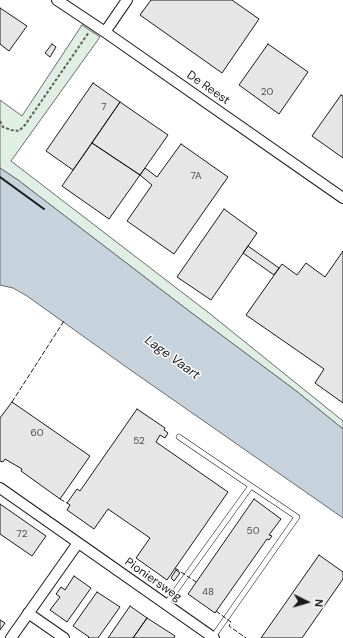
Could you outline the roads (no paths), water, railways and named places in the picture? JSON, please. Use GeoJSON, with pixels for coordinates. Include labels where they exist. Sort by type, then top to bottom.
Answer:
{"type":"FeatureCollection","features":[{"type":"Feature","properties":{"kind":"street","name":"De Reest"},"geometry":{"type":"LineString","coordinates":[[57,0],[94,24],[343,198]]}},
{"type":"Feature","properties":{"kind":"street"},"geometry":{"type":"LineString","coordinates":[[105,32],[127,0]]}},
{"type":"Feature","properties":{"kind":"street","name":"Pioniersweg"},"geometry":{"type":"LineString","coordinates":[[0,488],[213,638]]}},
{"type":"Feature","properties":{"kind":"street"},"geometry":{"type":"LineString","coordinates":[[11,638],[78,543]]}},
{"type":"Feature","properties":{"kind":"street"},"geometry":{"type":"LineString","coordinates":[[28,613],[64,638]]}},
{"type":"Feature","properties":{"kind":"lane"},"geometry":{"type":"LineString","coordinates":[[179,437],[297,517],[213,638]]}},
{"type":"Feature","properties":{"kind":"lane"},"geometry":{"type":"LineString","coordinates":[[166,604],[251,486]]}},
{"type":"Feature","properties":{"kind":"water","name":"Lage Vaart"},"geometry":{"type":"Polygon","coordinates":[[[0,168],[18,180],[295,390],[343,429],[343,518],[27,296],[13,288],[0,285],[0,168]]]}}]}
